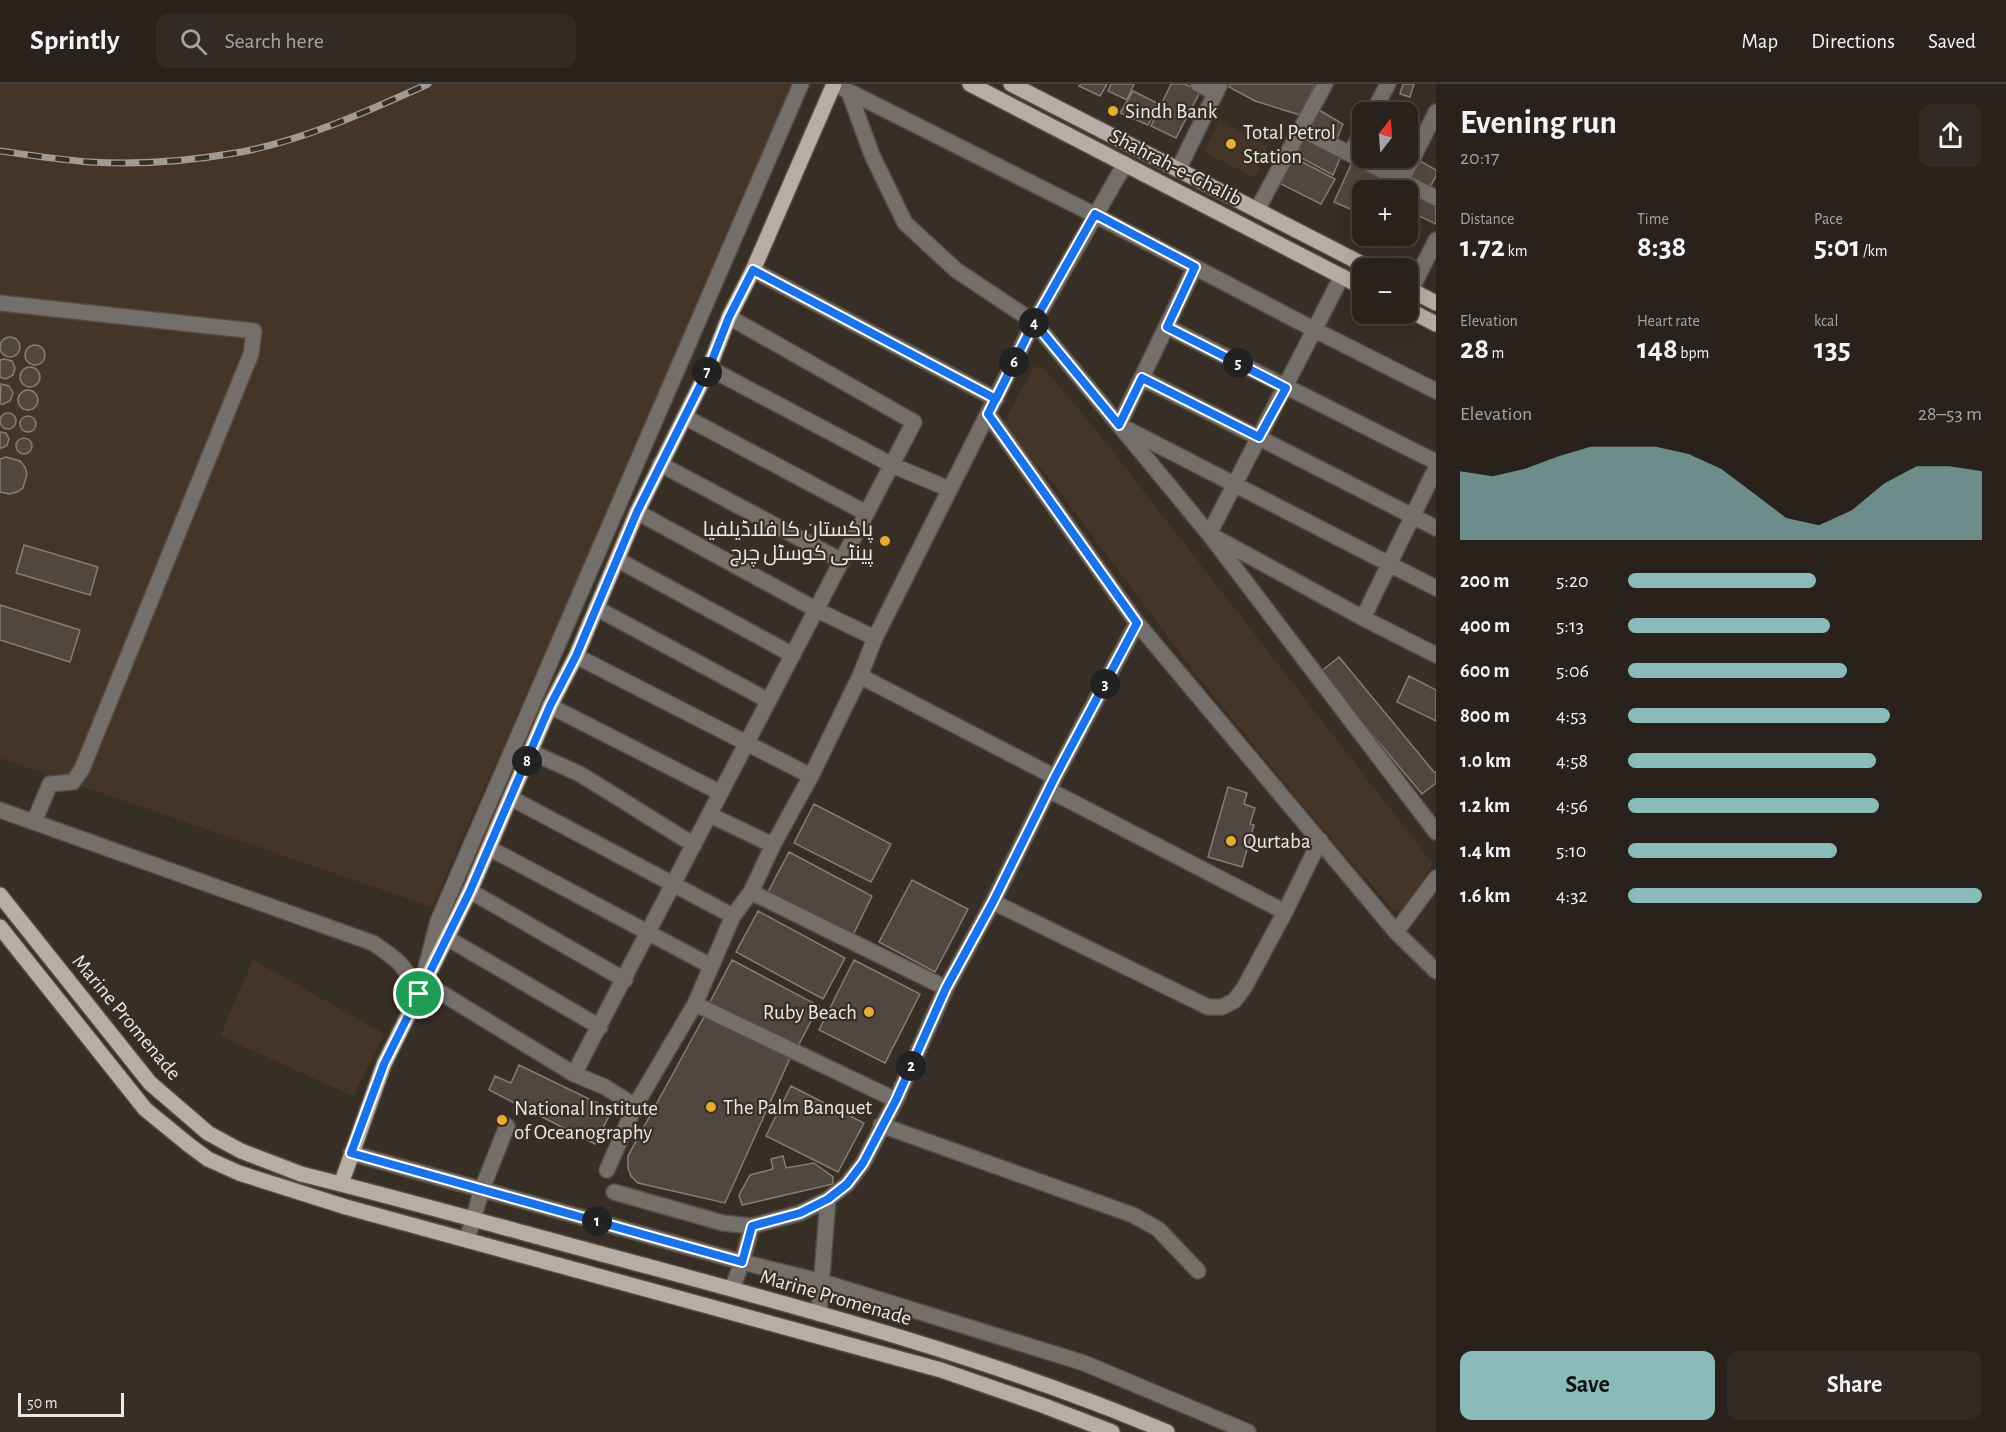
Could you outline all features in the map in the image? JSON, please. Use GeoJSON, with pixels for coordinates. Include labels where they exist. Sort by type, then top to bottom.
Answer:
{"type":"FeatureCollection","features":[{"type":"Feature","properties":{"kind":"main road","name":"Shahrah-e-Ghalib"},"geometry":{"type":"LineString","coordinates":[[970,84],[1352,281]]}},
{"type":"Feature","properties":{"kind":"main road","name":"Shahrah-e-Ghalib"},"geometry":{"type":"LineString","coordinates":[[1016,85],[1352,259]]}},
{"type":"Feature","properties":{"kind":"main road"},"geometry":{"type":"LineString","coordinates":[[341,1184],[384,1064],[470,891],[550,706],[576,656],[637,512],[709,368],[729,317],[840,86]]}},
{"type":"Feature","properties":{"kind":"main road"},"geometry":{"type":"LineString","coordinates":[[1418,294],[1436,303]]}},
{"type":"Feature","properties":{"kind":"main road"},"geometry":{"type":"LineString","coordinates":[[1418,315],[1436,324]]}},
{"type":"Feature","properties":{"kind":"main road","name":"Marine Promenade"},"geometry":{"type":"LineString","coordinates":[[0,895],[150,1083],[208,1133],[241,1151],[301,1174],[732,1289],[948,1352],[1048,1386],[1167,1432]]}},
{"type":"Feature","properties":{"kind":"main road","name":"Marine Promenade"},"geometry":{"type":"LineString","coordinates":[[0,927],[145,1109],[208,1159],[239,1173],[323,1201],[941,1370],[1042,1404],[1112,1432]]}},
{"type":"Feature","properties":{"kind":"street"},"geometry":{"type":"LineString","coordinates":[[422,988],[438,921],[801,84]]}},
{"type":"Feature","properties":{"kind":"street"},"geometry":{"type":"LineString","coordinates":[[1178,170],[1218,89],[1198,84]]}},
{"type":"Feature","properties":{"kind":"street"},"geometry":{"type":"LineString","coordinates":[[1257,210],[1325,84]]}},
{"type":"Feature","properties":{"kind":"street"},"geometry":{"type":"LineString","coordinates":[[1378,102],[1388,84]]}},
{"type":"Feature","properties":{"kind":"street"},"geometry":{"type":"LineString","coordinates":[[840,86],[1095,214],[1436,391]]}},
{"type":"Feature","properties":{"kind":"street"},"geometry":{"type":"LineString","coordinates":[[840,86],[905,223],[956,270],[1034,322],[1209,534],[1436,832]]}},
{"type":"Feature","properties":{"kind":"street"},"geometry":{"type":"LineString","coordinates":[[1301,129],[1402,180],[1436,112]]}},
{"type":"Feature","properties":{"kind":"street"},"geometry":{"type":"LineString","coordinates":[[1350,154],[1352,150]]}},
{"type":"Feature","properties":{"kind":"street"},"geometry":{"type":"LineString","coordinates":[[607,1170],[635,1106],[695,1004],[733,916],[751,892],[773,845],[811,776],[860,676],[875,638],[1034,322],[1125,164]]}},
{"type":"Feature","properties":{"kind":"street"},"geometry":{"type":"LineString","coordinates":[[1418,188],[1436,198]]}},
{"type":"Feature","properties":{"kind":"street"},"geometry":{"type":"LineString","coordinates":[[1418,273],[1436,240]]}},
{"type":"Feature","properties":{"kind":"street"},"geometry":{"type":"LineString","coordinates":[[1119,425],[1195,267]]}},
{"type":"Feature","properties":{"kind":"street"},"geometry":{"type":"LineString","coordinates":[[753,270],[996,399]]}},
{"type":"Feature","properties":{"kind":"street"},"geometry":{"type":"LineString","coordinates":[[1209,534],[1342,276]]}},
{"type":"Feature","properties":{"kind":"street"},"geometry":{"type":"LineString","coordinates":[[0,303],[254,331],[251,354],[82,769],[73,782],[50,784],[34,822]]}},
{"type":"Feature","properties":{"kind":"street"},"geometry":{"type":"LineString","coordinates":[[574,1074],[914,422],[729,317]]}},
{"type":"Feature","properties":{"kind":"street"},"geometry":{"type":"LineString","coordinates":[[1167,327],[1436,462]]}},
{"type":"Feature","properties":{"kind":"street"},"geometry":{"type":"LineString","coordinates":[[709,368],[892,465],[949,489]]}},
{"type":"Feature","properties":{"kind":"street"},"geometry":{"type":"LineString","coordinates":[[1142,378],[1436,528]]}},
{"type":"Feature","properties":{"kind":"street"},"geometry":{"type":"LineString","coordinates":[[988,414],[1137,623],[1396,932],[1436,971]]}},
{"type":"Feature","properties":{"kind":"street"},"geometry":{"type":"LineString","coordinates":[[685,417],[866,513]]}},
{"type":"Feature","properties":{"kind":"street"},"geometry":{"type":"LineString","coordinates":[[1119,425],[1436,588]]}},
{"type":"Feature","properties":{"kind":"street"},"geometry":{"type":"LineString","coordinates":[[660,464],[842,561]]}},
{"type":"Feature","properties":{"kind":"street"},"geometry":{"type":"LineString","coordinates":[[1363,618],[1436,468]]}},
{"type":"Feature","properties":{"kind":"street"},"geometry":{"type":"LineString","coordinates":[[637,512],[817,610],[875,638]]}},
{"type":"Feature","properties":{"kind":"street"},"geometry":{"type":"LineString","coordinates":[[1209,534],[1436,655]]}},
{"type":"Feature","properties":{"kind":"street"},"geometry":{"type":"LineString","coordinates":[[618,560],[793,655]]}},
{"type":"Feature","properties":{"kind":"street"},"geometry":{"type":"LineString","coordinates":[[596,608],[769,701]]}},
{"type":"Feature","properties":{"kind":"street"},"geometry":{"type":"LineString","coordinates":[[614,1192],[723,1223],[752,1226],[800,1213],[828,1199],[847,1184],[863,1163],[896,1100],[946,988],[1137,623]]}},
{"type":"Feature","properties":{"kind":"street"},"geometry":{"type":"LineString","coordinates":[[576,656],[811,776]]}},
{"type":"Feature","properties":{"kind":"street"},"geometry":{"type":"LineString","coordinates":[[860,676],[1285,912]]}},
{"type":"Feature","properties":{"kind":"street"},"geometry":{"type":"LineString","coordinates":[[550,706],[721,793]]}},
{"type":"Feature","properties":{"kind":"street"},"geometry":{"type":"LineString","coordinates":[[531,752],[580,774],[694,845]]}},
{"type":"Feature","properties":{"kind":"street"},"geometry":{"type":"LineString","coordinates":[[511,798],[733,916]]}},
{"type":"Feature","properties":{"kind":"street"},"geometry":{"type":"LineString","coordinates":[[0,810],[373,943],[397,959],[422,988],[574,1074],[605,1087],[635,1106]]}},
{"type":"Feature","properties":{"kind":"street"},"geometry":{"type":"LineString","coordinates":[[710,815],[773,845]]}},
{"type":"Feature","properties":{"kind":"street"},"geometry":{"type":"LineString","coordinates":[[993,902],[1208,1007],[1222,1007],[1234,1001],[1244,988],[1320,840]]}},
{"type":"Feature","properties":{"kind":"street"},"geometry":{"type":"LineString","coordinates":[[489,848],[711,966]]}},
{"type":"Feature","properties":{"kind":"street"},"geometry":{"type":"LineString","coordinates":[[1396,932],[1436,878]]}},
{"type":"Feature","properties":{"kind":"street"},"geometry":{"type":"LineString","coordinates":[[470,891],[625,980]]}},
{"type":"Feature","properties":{"kind":"street"},"geometry":{"type":"LineString","coordinates":[[751,892],[946,988]]}},
{"type":"Feature","properties":{"kind":"street"},"geometry":{"type":"LineString","coordinates":[[447,938],[600,1027]]}},
{"type":"Feature","properties":{"kind":"street"},"geometry":{"type":"LineString","coordinates":[[695,1004],[896,1100]]}},
{"type":"Feature","properties":{"kind":"street"},"geometry":{"type":"LineString","coordinates":[[881,1125],[1133,1215],[1158,1229],[1198,1271]]}},
{"type":"Feature","properties":{"kind":"street"},"geometry":{"type":"LineString","coordinates":[[467,1240],[482,1189],[507,1126]]}},
{"type":"Feature","properties":{"kind":"street"},"geometry":{"type":"LineString","coordinates":[[351,1153],[742,1262],[823,1282],[1083,1363],[1248,1432]]}},
{"type":"Feature","properties":{"kind":"street"},"geometry":{"type":"LineString","coordinates":[[819,1314],[828,1199]]}},
{"type":"Feature","properties":{"kind":"street"},"geometry":{"type":"LineString","coordinates":[[732,1289],[752,1226]]}},
{"type":"Feature","properties":{"kind":"shaded area"},"geometry":{"type":"Polygon","coordinates":[[[0,84],[796,84],[432,907],[0,758],[0,84]]]}},
{"type":"Feature","properties":{"kind":"shaded area"},"geometry":{"type":"Polygon","coordinates":[[[1219,121],[1269,146],[1255,178],[1204,152],[1219,121]]]}},
{"type":"Feature","properties":{"kind":"shaded area"},"geometry":{"type":"Polygon","coordinates":[[[1418,222],[1424,225],[1418,239],[1418,222]]]}},
{"type":"Feature","properties":{"kind":"shaded area"},"geometry":{"type":"Polygon","coordinates":[[[1034,367],[1043,367],[1097,431],[1433,864],[1402,911],[1393,910],[1300,802],[1195,673],[1049,478],[1004,429],[1002,425],[1034,367]]]}},
{"type":"Feature","properties":{"kind":"shaded area"},"geometry":{"type":"Polygon","coordinates":[[[253,960],[385,1034],[353,1096],[220,1036],[253,960]]]}},
{"type":"Feature","properties":{"kind":"building"},"geometry":{"type":"Polygon","coordinates":[[[1081,84],[1107,84],[1100,96],[1079,86],[1081,84]]]}},
{"type":"Feature","properties":{"kind":"building"},"geometry":{"type":"Polygon","coordinates":[[[1111,84],[1134,84],[1127,100],[1108,91],[1111,84]]]}},
{"type":"Feature","properties":{"kind":"building"},"geometry":{"type":"Polygon","coordinates":[[[1171,84],[1185,84],[1200,92],[1176,138],[1151,126],[1171,84]]]}},
{"type":"Feature","properties":{"kind":"building"},"geometry":{"type":"Polygon","coordinates":[[[1230,84],[1315,84],[1300,115],[1255,101],[1229,87],[1230,84]]]}},
{"type":"Feature","properties":{"kind":"building"},"geometry":{"type":"Polygon","coordinates":[[[1403,84],[1414,84],[1410,97],[1400,94],[1403,84]]]}},
{"type":"Feature","properties":{"kind":"building"},"geometry":{"type":"Polygon","coordinates":[[[1133,91],[1159,104],[1148,125],[1120,113],[1133,91]]]}},
{"type":"Feature","properties":{"kind":"building"},"geometry":{"type":"Polygon","coordinates":[[[1319,110],[1343,124],[1336,141],[1311,128],[1319,110]]]}},
{"type":"Feature","properties":{"kind":"building"},"geometry":{"type":"Polygon","coordinates":[[[1418,124],[1424,127],[1418,138],[1418,124]]]}},
{"type":"Feature","properties":{"kind":"building"},"geometry":{"type":"Polygon","coordinates":[[[1303,136],[1342,154],[1333,175],[1294,154],[1303,136]]]}},
{"type":"Feature","properties":{"kind":"building"},"geometry":{"type":"Polygon","coordinates":[[[1293,157],[1335,179],[1321,204],[1281,184],[1293,157]]]}},
{"type":"Feature","properties":{"kind":"building"},"geometry":{"type":"Polygon","coordinates":[[[1420,161],[1436,170],[1436,176],[1430,187],[1411,177],[1420,161]]]}},
{"type":"Feature","properties":{"kind":"building"},"geometry":{"type":"Polygon","coordinates":[[[1352,162],[1352,168],[1369,168],[1381,174],[1378,180],[1352,180],[1352,210],[1334,202],[1352,162]]]}},
{"type":"Feature","properties":{"kind":"building"},"geometry":{"type":"Polygon","coordinates":[[[1418,190],[1436,199],[1436,224],[1418,216],[1418,190]]]}},
{"type":"Feature","properties":{"kind":"building"},"geometry":{"type":"Polygon","coordinates":[[[10,337],[17,340],[20,347],[17,354],[10,357],[3,354],[0,347],[3,340],[10,337]]]}},
{"type":"Feature","properties":{"kind":"building"},"geometry":{"type":"Polygon","coordinates":[[[35,345],[42,348],[45,355],[42,362],[35,365],[28,362],[25,355],[28,348],[35,345]]]}},
{"type":"Feature","properties":{"kind":"building"},"geometry":{"type":"Polygon","coordinates":[[[0,360],[12,361],[15,368],[13,375],[6,379],[0,377],[0,360]]]}},
{"type":"Feature","properties":{"kind":"building"},"geometry":{"type":"Polygon","coordinates":[[[30,367],[37,370],[40,377],[37,384],[30,387],[23,384],[20,377],[23,370],[30,367]]]}},
{"type":"Feature","properties":{"kind":"building"},"geometry":{"type":"Polygon","coordinates":[[[1,384],[9,386],[13,393],[10,401],[3,404],[0,404],[1,384]]]}},
{"type":"Feature","properties":{"kind":"building"},"geometry":{"type":"Polygon","coordinates":[[[28,390],[35,393],[38,400],[35,407],[28,410],[21,407],[18,400],[21,393],[28,390]]]}},
{"type":"Feature","properties":{"kind":"building"},"geometry":{"type":"Polygon","coordinates":[[[5,413],[11,413],[16,421],[14,427],[5,429],[0,424],[0,418],[5,413]]]}},
{"type":"Feature","properties":{"kind":"building"},"geometry":{"type":"Polygon","coordinates":[[[25,416],[31,416],[36,424],[34,430],[25,432],[20,427],[20,421],[25,416]]]}},
{"type":"Feature","properties":{"kind":"building"},"geometry":{"type":"Polygon","coordinates":[[[0,432],[6,433],[9,439],[7,445],[2,448],[0,448],[0,432]]]}},
{"type":"Feature","properties":{"kind":"building"},"geometry":{"type":"Polygon","coordinates":[[[24,438],[30,440],[32,446],[30,452],[24,454],[18,452],[16,446],[18,440],[24,438]]]}},
{"type":"Feature","properties":{"kind":"building"},"geometry":{"type":"Polygon","coordinates":[[[6,457],[20,461],[27,474],[23,488],[10,494],[0,492],[0,459],[6,457]]]}},
{"type":"Feature","properties":{"kind":"building"},"geometry":{"type":"Polygon","coordinates":[[[24,545],[98,567],[90,595],[16,573],[24,545]]]}},
{"type":"Feature","properties":{"kind":"building"},"geometry":{"type":"Polygon","coordinates":[[[0,605],[80,630],[70,662],[0,640],[0,605]]]}},
{"type":"Feature","properties":{"kind":"building"},"geometry":{"type":"Polygon","coordinates":[[[1339,657],[1436,772],[1436,783],[1422,794],[1320,672],[1339,657]]]}},
{"type":"Feature","properties":{"kind":"building"},"geometry":{"type":"Polygon","coordinates":[[[1409,676],[1436,690],[1436,721],[1397,702],[1409,676]]]}},
{"type":"Feature","properties":{"kind":"building","name":"Qurtaba"},"geometry":{"type":"Polygon","coordinates":[[[1228,787],[1247,793],[1244,804],[1255,808],[1250,824],[1254,825],[1242,867],[1208,857],[1228,787]]]}},
{"type":"Feature","properties":{"kind":"building"},"geometry":{"type":"Polygon","coordinates":[[[814,804],[891,844],[871,882],[794,843],[814,804]]]}},
{"type":"Feature","properties":{"kind":"building"},"geometry":{"type":"Polygon","coordinates":[[[789,852],[872,896],[852,937],[768,892],[789,852]]]}},
{"type":"Feature","properties":{"kind":"building"},"geometry":{"type":"Polygon","coordinates":[[[912,880],[968,909],[935,972],[879,942],[912,880]]]}},
{"type":"Feature","properties":{"kind":"building"},"geometry":{"type":"Polygon","coordinates":[[[758,911],[845,958],[823,999],[736,952],[758,911]]]}},
{"type":"Feature","properties":{"kind":"building"},"geometry":{"type":"Polygon","coordinates":[[[732,960],[819,1006],[797,1048],[710,1002],[732,960]]]}},
{"type":"Feature","properties":{"kind":"building","name":"Ruby Beach"},"geometry":{"type":"Polygon","coordinates":[[[854,960],[920,994],[885,1063],[819,1030],[854,960]]]}},
{"type":"Feature","properties":{"kind":"building","name":"The Palm Banquet"},"geometry":{"type":"Polygon","coordinates":[[[704,1017],[790,1058],[725,1203],[638,1183],[631,1176],[628,1168],[628,1156],[704,1017]]]}},
{"type":"Feature","properties":{"kind":"building"},"geometry":{"type":"Polygon","coordinates":[[[519,1065],[612,1110],[595,1144],[489,1090],[495,1076],[511,1083],[519,1065]]]}},
{"type":"Feature","properties":{"kind":"building"},"geometry":{"type":"Polygon","coordinates":[[[791,1086],[864,1123],[838,1172],[766,1136],[791,1086]]]}},
{"type":"Feature","properties":{"kind":"building"},"geometry":{"type":"Polygon","coordinates":[[[783,1156],[786,1168],[814,1163],[833,1177],[833,1184],[742,1205],[739,1195],[750,1175],[773,1169],[771,1159],[783,1156]]]}},
{"type":"Feature","properties":{"kind":"railway"},"geometry":{"type":"LineString","coordinates":[[0,151],[108,163],[163,162],[218,156],[259,148],[309,133],[358,115],[428,84]]}},
{"type":"Feature","properties":{"kind":"place","name":"Sindh Bank"},"geometry":{"type":"Point","coordinates":[1113,111]}},
{"type":"Feature","properties":{"kind":"place","name":"Total Petrol Station"},"geometry":{"type":"Point","coordinates":[1231,144]}},
{"type":"Feature","properties":{"kind":"place","name":"پاکستان کا فلاڈیلفیا پینٹی کوسٹل چرچ"},"geometry":{"type":"Point","coordinates":[885,541]}},
{"type":"Feature","properties":{"kind":"place","name":"Qurtaba"},"geometry":{"type":"Point","coordinates":[1231,841]}},
{"type":"Feature","properties":{"kind":"place","name":"Ruby Beach"},"geometry":{"type":"Point","coordinates":[869,1012]}},
{"type":"Feature","properties":{"kind":"place","name":"The Palm Banquet"},"geometry":{"type":"Point","coordinates":[711,1107]}},
{"type":"Feature","properties":{"kind":"place","name":"National Institute of Oceanography"},"geometry":{"type":"Point","coordinates":[502,1120]}},
{"type":"Feature","properties":{"kind":"route"},"geometry":{"type":"LineString","coordinates":[[419,994],[384,1064],[351,1153],[742,1262],[752,1226],[800,1213],[828,1199],[847,1184],[863,1163],[896,1100],[946,988],[1137,623],[988,414],[996,399],[1034,322],[1119,425],[1142,378],[1259,437],[1286,388],[1167,327],[1195,267],[1095,214],[1034,322],[996,399],[753,270],[729,317],[709,368],[637,512],[576,656],[550,706],[470,891],[419,994]]}}]}
